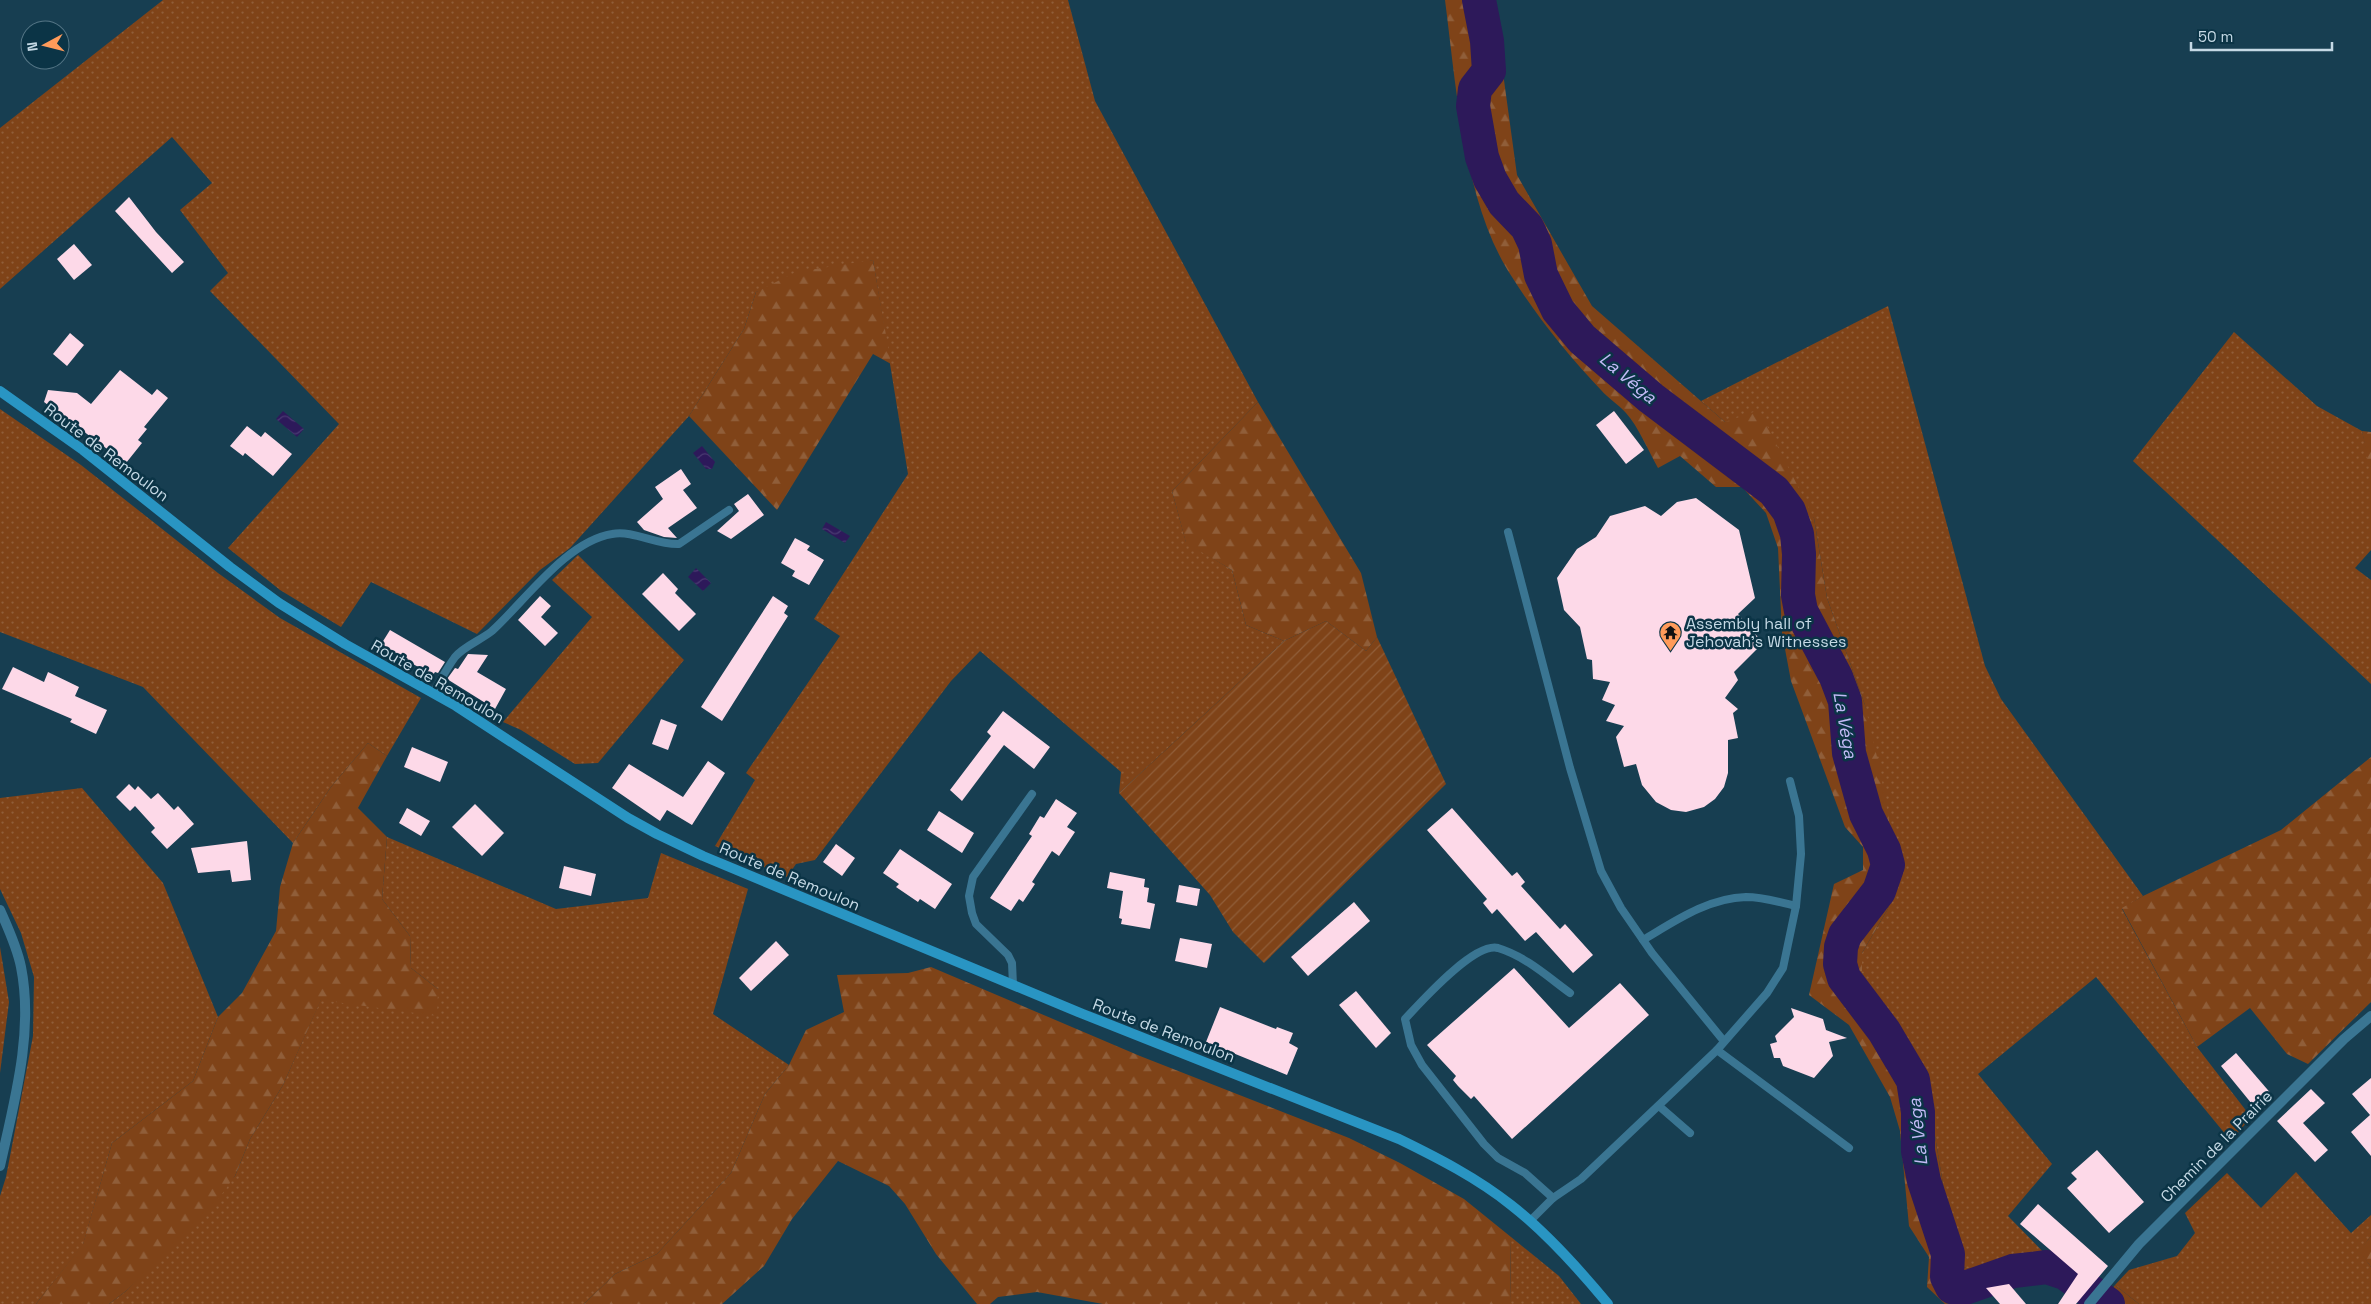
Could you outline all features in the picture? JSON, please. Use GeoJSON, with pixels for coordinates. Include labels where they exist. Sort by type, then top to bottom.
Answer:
{"type":"FeatureCollection","features":[{"type":"Feature","properties":{"kind":"main road","name":"Route de Remoulon"},"geometry":{"type":"LineString","coordinates":[[0,391],[83,450],[260,590],[345,644],[432,692],[501,734],[628,818],[704,856],[1012,985],[1399,1138],[1449,1164],[1510,1204],[1530,1221],[1582,1273],[1608,1304]]}},
{"type":"Feature","properties":{"kind":"street"},"geometry":{"type":"LineString","coordinates":[[0,910],[13,939],[21,967],[25,1003],[23,1046],[0,1166]]}},
{"type":"Feature","properties":{"kind":"street","name":"Chemin de la Prairie"},"geometry":{"type":"LineString","coordinates":[[2089,1304],[2151,1232],[2344,1039],[2371,1016]]}},
{"type":"Feature","properties":{"kind":"lane"},"geometry":{"type":"LineString","coordinates":[[432,692],[456,656],[480,641],[510,614],[568,554],[593,539],[611,534],[623,533],[670,544],[679,544],[729,510]]}},
{"type":"Feature","properties":{"kind":"lane"},"geometry":{"type":"LineString","coordinates":[[1508,532],[1591,843],[1601,871],[1621,908],[1643,940],[1723,1040]]}},
{"type":"Feature","properties":{"kind":"lane"},"geometry":{"type":"LineString","coordinates":[[1530,1221],[1553,1198],[1581,1179],[1716,1050],[1767,993],[1783,968],[1796,906],[1801,834],[1790,781]]}},
{"type":"Feature","properties":{"kind":"lane"},"geometry":{"type":"LineString","coordinates":[[1012,985],[1012,963],[1008,955],[976,924],[969,896],[973,877],[1032,794]]}},
{"type":"Feature","properties":{"kind":"lane"},"geometry":{"type":"LineString","coordinates":[[1643,940],[1701,907],[1729,899],[1764,899],[1796,906]]}},
{"type":"Feature","properties":{"kind":"lane"},"geometry":{"type":"LineString","coordinates":[[1553,1198],[1525,1173],[1498,1158],[1484,1144],[1422,1065],[1412,1045],[1405,1019],[1451,972],[1481,951],[1496,947],[1525,960],[1570,993]]}},
{"type":"Feature","properties":{"kind":"lane"},"geometry":{"type":"LineString","coordinates":[[1716,1050],[1849,1148]]}},
{"type":"Feature","properties":{"kind":"lane"},"geometry":{"type":"LineString","coordinates":[[1659,1106],[1690,1133]]}},
{"type":"Feature","properties":{"kind":"green space"},"geometry":{"type":"Polygon","coordinates":[[[163,0],[1068,0],[1095,101],[1258,402],[1172,491],[1186,542],[1232,570],[1246,625],[1284,641],[1119,793],[1121,772],[980,651],[951,681],[815,860],[796,864],[787,877],[715,846],[755,780],[746,773],[840,636],[814,619],[908,474],[873,260],[756,292],[744,329],[689,416],[570,548],[540,570],[477,634],[371,582],[341,627],[280,590],[228,548],[339,424],[210,291],[228,273],[180,210],[212,183],[172,137],[0,289],[0,128],[163,0]]]}},
{"type":"Feature","properties":{"kind":"green space"},"geometry":{"type":"Polygon","coordinates":[[[1445,0],[1493,0],[1517,175],[1592,306],[1725,422],[1759,410],[1814,518],[1827,598],[1865,705],[1880,770],[1897,865],[1889,907],[1862,953],[1862,973],[1926,1082],[1951,1232],[1963,1267],[1978,1271],[1979,1297],[1945,1304],[1927,1287],[1929,1257],[1909,1226],[1900,1131],[1890,1097],[1849,1025],[1809,995],[1834,884],[1863,870],[1863,847],[1845,827],[1791,681],[1782,633],[1778,548],[1766,513],[1742,487],[1716,487],[1680,456],[1658,468],[1630,418],[1604,393],[1565,350],[1512,277],[1496,248],[1483,215],[1473,180],[1458,106],[1445,0]]]}},
{"type":"Feature","properties":{"kind":"green space"},"geometry":{"type":"Polygon","coordinates":[[[873,260],[891,364],[873,354],[777,510],[689,416],[744,329],[756,292],[796,272],[873,260]]]}},
{"type":"Feature","properties":{"kind":"green space"},"geometry":{"type":"Polygon","coordinates":[[[1888,306],[1985,666],[2001,699],[2143,896],[2122,909],[2197,1047],[2251,1117],[2231,1141],[2096,977],[1978,1074],[2052,1164],[2008,1216],[2053,1262],[2029,1259],[1978,1271],[1963,1267],[1951,1232],[1926,1082],[1862,973],[1862,953],[1889,907],[1865,705],[1827,598],[1814,518],[1725,422],[1701,401],[1888,306]]]}},
{"type":"Feature","properties":{"kind":"green space"},"geometry":{"type":"Polygon","coordinates":[[[2234,332],[2317,406],[2362,431],[2371,467],[2371,550],[2355,568],[2371,580],[2371,684],[2133,461],[2234,332]]]}},
{"type":"Feature","properties":{"kind":"green space"},"geometry":{"type":"Polygon","coordinates":[[[1258,402],[1361,573],[1377,637],[1366,651],[1326,621],[1284,641],[1246,625],[1232,570],[1186,543],[1172,491],[1258,402]]]}},
{"type":"Feature","properties":{"kind":"green space"},"geometry":{"type":"Polygon","coordinates":[[[0,409],[81,465],[218,573],[280,618],[421,698],[387,756],[368,743],[331,787],[293,843],[143,687],[0,632],[0,409]]]}},
{"type":"Feature","properties":{"kind":"green space"},"geometry":{"type":"Polygon","coordinates":[[[2362,431],[2371,432],[2371,467],[2369,465],[2362,431]]]}},
{"type":"Feature","properties":{"kind":"green space"},"geometry":{"type":"Polygon","coordinates":[[[578,555],[684,660],[598,763],[575,764],[521,730],[503,722],[592,617],[552,580],[578,555]]]}},
{"type":"Feature","properties":{"kind":"green space"},"geometry":{"type":"Polygon","coordinates":[[[1326,621],[1366,651],[1377,637],[1446,784],[1264,963],[1233,932],[1210,895],[1119,793],[1284,641],[1326,621]]]}},
{"type":"Feature","properties":{"kind":"green space"},"geometry":{"type":"Polygon","coordinates":[[[368,743],[387,756],[358,808],[387,837],[382,899],[410,936],[411,968],[438,989],[437,1016],[321,1000],[283,1085],[250,1139],[235,1176],[209,1212],[126,1291],[109,1304],[36,1304],[83,1244],[112,1143],[193,1081],[218,1017],[242,993],[276,931],[280,887],[293,843],[331,787],[368,743]]]}},
{"type":"Feature","properties":{"kind":"green space"},"geometry":{"type":"Polygon","coordinates":[[[2371,757],[2371,1002],[2308,1064],[2287,1054],[2250,1008],[2197,1047],[2122,908],[2143,896],[2281,830],[2371,757]]]}},
{"type":"Feature","properties":{"kind":"green space"},"geometry":{"type":"Polygon","coordinates":[[[82,788],[163,883],[218,1017],[193,1081],[112,1143],[83,1245],[36,1304],[0,1304],[0,1196],[6,1177],[33,1036],[34,977],[21,933],[0,889],[0,798],[82,788]]]}},
{"type":"Feature","properties":{"kind":"green space"},"geometry":{"type":"Polygon","coordinates":[[[387,837],[556,909],[648,898],[661,853],[748,889],[713,1014],[789,1065],[765,1094],[731,1173],[657,1254],[615,1274],[584,1304],[109,1304],[126,1291],[235,1176],[250,1139],[283,1085],[321,999],[438,989],[411,968],[410,936],[382,899],[387,837]]]}},
{"type":"Feature","properties":{"kind":"green space"},"geometry":{"type":"Polygon","coordinates":[[[0,947],[9,1002],[0,1073],[0,947]]]}},
{"type":"Feature","properties":{"kind":"green space"},"geometry":{"type":"Polygon","coordinates":[[[931,967],[1140,1056],[1349,1138],[1400,1163],[1464,1199],[1511,1237],[1510,1304],[1103,1304],[1037,1292],[998,1297],[990,1304],[977,1304],[936,1254],[905,1204],[889,1186],[838,1161],[792,1219],[764,1266],[722,1304],[584,1304],[615,1274],[657,1254],[731,1173],[765,1094],[789,1065],[806,1030],[844,1012],[837,975],[908,973],[931,967]]]}},
{"type":"Feature","properties":{"kind":"green space"},"geometry":{"type":"Polygon","coordinates":[[[2296,1172],[2351,1233],[2371,1215],[2371,1236],[2360,1251],[2371,1267],[2371,1304],[2139,1304],[2115,1285],[2129,1270],[2177,1256],[2195,1233],[2185,1213],[2227,1173],[2261,1208],[2296,1172]]]}},
{"type":"Feature","properties":{"kind":"green space"},"geometry":{"type":"Polygon","coordinates":[[[2371,1236],[2371,1267],[2359,1251],[2371,1236]]]}},
{"type":"Feature","properties":{"kind":"green space"},"geometry":{"type":"Polygon","coordinates":[[[1511,1237],[1559,1276],[1581,1304],[1510,1304],[1511,1237]]]}},
{"type":"Feature","properties":{"kind":"green space"},"geometry":{"type":"Polygon","coordinates":[[[2115,1285],[2139,1304],[2100,1304],[2115,1285]]]}},
{"type":"Feature","properties":{"kind":"water"},"geometry":{"type":"Polygon","coordinates":[[[283,411],[304,429],[297,437],[276,419],[283,411]]]}},
{"type":"Feature","properties":{"kind":"water"},"geometry":{"type":"Polygon","coordinates":[[[702,446],[715,462],[712,469],[706,469],[693,453],[702,446]]]}},
{"type":"Feature","properties":{"kind":"water"},"geometry":{"type":"Polygon","coordinates":[[[826,522],[850,536],[845,543],[822,529],[826,522]]]}},
{"type":"Feature","properties":{"kind":"water"},"geometry":{"type":"Polygon","coordinates":[[[696,568],[711,583],[703,591],[688,577],[696,568]]]}},
{"type":"Feature","properties":{"kind":"building"},"geometry":{"type":"Polygon","coordinates":[[[129,197],[156,232],[184,262],[172,273],[115,211],[129,197]]]}},
{"type":"Feature","properties":{"kind":"building"},"geometry":{"type":"Polygon","coordinates":[[[74,244],[92,265],[74,280],[57,259],[74,244]]]}},
{"type":"Feature","properties":{"kind":"building"},"geometry":{"type":"Polygon","coordinates":[[[70,333],[84,345],[67,366],[53,354],[70,333]]]}},
{"type":"Feature","properties":{"kind":"building"},"geometry":{"type":"Polygon","coordinates":[[[120,370],[152,395],[157,389],[168,398],[144,427],[147,429],[138,440],[142,443],[126,463],[44,402],[48,390],[77,393],[91,404],[120,370]]]}},
{"type":"Feature","properties":{"kind":"building"},"geometry":{"type":"Polygon","coordinates":[[[1614,411],[1644,450],[1626,464],[1596,425],[1614,411]]]}},
{"type":"Feature","properties":{"kind":"building"},"geometry":{"type":"Polygon","coordinates":[[[247,426],[261,437],[265,432],[292,454],[273,476],[245,453],[243,456],[230,446],[247,426]]]}},
{"type":"Feature","properties":{"kind":"building"},"geometry":{"type":"Polygon","coordinates":[[[681,469],[691,484],[683,490],[697,508],[668,528],[677,538],[664,537],[644,530],[637,522],[663,499],[655,487],[681,469]]]}},
{"type":"Feature","properties":{"kind":"building"},"geometry":{"type":"Polygon","coordinates":[[[748,494],[764,515],[731,539],[717,531],[739,511],[734,504],[748,494]]]}},
{"type":"Feature","properties":{"kind":"building","name":"Assembly hall of Jehovah's Witnesses"},"geometry":{"type":"Polygon","coordinates":[[[1696,498],[1739,530],[1755,598],[1738,614],[1763,643],[1734,672],[1738,680],[1725,698],[1738,709],[1733,713],[1738,738],[1728,740],[1728,773],[1724,787],[1715,799],[1704,807],[1686,812],[1671,810],[1656,802],[1642,785],[1636,764],[1624,767],[1616,737],[1624,726],[1606,721],[1615,705],[1602,700],[1610,682],[1593,679],[1592,660],[1587,659],[1580,627],[1564,610],[1557,578],[1577,549],[1596,537],[1610,516],[1645,506],[1661,516],[1677,502],[1696,498]]]}},
{"type":"Feature","properties":{"kind":"building"},"geometry":{"type":"Polygon","coordinates":[[[795,538],[810,546],[807,550],[824,560],[809,585],[792,576],[795,571],[781,563],[795,538]]]}},
{"type":"Feature","properties":{"kind":"building"},"geometry":{"type":"Polygon","coordinates":[[[663,573],[678,589],[675,593],[696,614],[679,631],[642,594],[663,573]]]}},
{"type":"Feature","properties":{"kind":"building"},"geometry":{"type":"Polygon","coordinates":[[[540,596],[551,606],[541,617],[558,633],[545,646],[518,620],[540,596]]]}},
{"type":"Feature","properties":{"kind":"building"},"geometry":{"type":"Polygon","coordinates":[[[773,596],[788,606],[784,613],[788,616],[722,721],[701,707],[773,596]]]}},
{"type":"Feature","properties":{"kind":"building"},"geometry":{"type":"Polygon","coordinates":[[[390,630],[445,662],[438,673],[435,672],[433,675],[380,646],[390,630]]]}},
{"type":"Feature","properties":{"kind":"building"},"geometry":{"type":"Polygon","coordinates":[[[468,654],[488,655],[477,672],[506,689],[495,709],[447,679],[455,668],[458,669],[468,654]]]}},
{"type":"Feature","properties":{"kind":"building"},"geometry":{"type":"Polygon","coordinates":[[[13,667],[44,682],[48,672],[79,687],[75,696],[107,710],[96,734],[70,722],[72,719],[2,689],[13,667]]]}},
{"type":"Feature","properties":{"kind":"building"},"geometry":{"type":"Polygon","coordinates":[[[1003,711],[1050,747],[1034,769],[1004,745],[962,801],[950,790],[991,736],[987,732],[1003,711]]]}},
{"type":"Feature","properties":{"kind":"building"},"geometry":{"type":"Polygon","coordinates":[[[661,719],[677,725],[668,750],[652,744],[661,719]]]}},
{"type":"Feature","properties":{"kind":"building"},"geometry":{"type":"Polygon","coordinates":[[[412,747],[448,762],[440,782],[404,767],[412,747]]]}},
{"type":"Feature","properties":{"kind":"building"},"geometry":{"type":"Polygon","coordinates":[[[708,761],[725,773],[692,825],[667,810],[660,821],[612,788],[629,764],[683,797],[708,761]]]}},
{"type":"Feature","properties":{"kind":"building"},"geometry":{"type":"Polygon","coordinates":[[[129,784],[135,790],[138,786],[151,799],[158,793],[174,810],[178,806],[194,824],[167,849],[151,832],[155,828],[135,806],[130,811],[116,797],[129,784]]]}},
{"type":"Feature","properties":{"kind":"building"},"geometry":{"type":"Polygon","coordinates":[[[1056,799],[1077,813],[1067,827],[1075,832],[1059,856],[1052,851],[1032,882],[1035,884],[1023,902],[1019,899],[1011,911],[990,898],[1032,836],[1029,834],[1040,816],[1044,818],[1056,799]]]}},
{"type":"Feature","properties":{"kind":"building"},"geometry":{"type":"Polygon","coordinates":[[[475,804],[504,833],[482,856],[452,827],[475,804]]]}},
{"type":"Feature","properties":{"kind":"building"},"geometry":{"type":"Polygon","coordinates":[[[407,808],[430,821],[421,836],[399,823],[407,808]]]}},
{"type":"Feature","properties":{"kind":"building"},"geometry":{"type":"Polygon","coordinates":[[[1452,808],[1512,876],[1517,872],[1525,882],[1521,886],[1560,929],[1565,924],[1593,955],[1573,973],[1536,932],[1525,941],[1497,909],[1492,914],[1483,903],[1487,899],[1427,830],[1452,808]]]}},
{"type":"Feature","properties":{"kind":"building"},"geometry":{"type":"Polygon","coordinates":[[[939,811],[974,833],[962,853],[927,830],[939,811]]]}},
{"type":"Feature","properties":{"kind":"building"},"geometry":{"type":"Polygon","coordinates":[[[247,841],[251,880],[232,882],[230,870],[198,873],[191,848],[247,841]]]}},
{"type":"Feature","properties":{"kind":"building"},"geometry":{"type":"Polygon","coordinates":[[[836,844],[855,858],[842,876],[823,862],[836,844]]]}},
{"type":"Feature","properties":{"kind":"building"},"geometry":{"type":"Polygon","coordinates":[[[900,849],[952,884],[935,909],[920,899],[918,902],[896,887],[899,884],[883,873],[900,849]]]}},
{"type":"Feature","properties":{"kind":"building"},"geometry":{"type":"Polygon","coordinates":[[[564,866],[596,874],[591,896],[559,888],[564,866]]]}},
{"type":"Feature","properties":{"kind":"building"},"geometry":{"type":"Polygon","coordinates":[[[1110,872],[1145,879],[1144,887],[1149,888],[1147,902],[1155,904],[1150,929],[1121,924],[1122,919],[1119,918],[1123,891],[1107,888],[1110,872]]]}},
{"type":"Feature","properties":{"kind":"building"},"geometry":{"type":"Polygon","coordinates":[[[1179,885],[1200,889],[1197,906],[1176,902],[1179,885]]]}},
{"type":"Feature","properties":{"kind":"building"},"geometry":{"type":"Polygon","coordinates":[[[1354,902],[1370,921],[1308,976],[1291,957],[1354,902]]]}},
{"type":"Feature","properties":{"kind":"building"},"geometry":{"type":"Polygon","coordinates":[[[1180,938],[1212,944],[1207,968],[1175,961],[1180,938]]]}},
{"type":"Feature","properties":{"kind":"building"},"geometry":{"type":"Polygon","coordinates":[[[776,941],[789,955],[751,991],[739,978],[776,941]]]}},
{"type":"Feature","properties":{"kind":"building"},"geometry":{"type":"Polygon","coordinates":[[[1514,968],[1569,1028],[1620,983],[1649,1015],[1512,1139],[1474,1096],[1471,1099],[1458,1086],[1453,1080],[1456,1076],[1427,1045],[1514,968]]]}},
{"type":"Feature","properties":{"kind":"building"},"geometry":{"type":"Polygon","coordinates":[[[1356,991],[1391,1033],[1376,1048],[1339,1005],[1356,991]]]}},
{"type":"Feature","properties":{"kind":"building"},"geometry":{"type":"Polygon","coordinates":[[[1220,1007],[1276,1029],[1277,1027],[1293,1033],[1289,1043],[1298,1048],[1287,1075],[1206,1042],[1220,1007]]]}},
{"type":"Feature","properties":{"kind":"building"},"geometry":{"type":"Polygon","coordinates":[[[1791,1008],[1823,1019],[1826,1030],[1847,1038],[1829,1042],[1833,1056],[1814,1078],[1783,1066],[1780,1058],[1774,1058],[1770,1044],[1777,1042],[1775,1036],[1794,1017],[1791,1008]]]}},
{"type":"Feature","properties":{"kind":"building"},"geometry":{"type":"Polygon","coordinates":[[[2236,1053],[2273,1096],[2256,1109],[2221,1066],[2236,1053]]]}},
{"type":"Feature","properties":{"kind":"building"},"geometry":{"type":"Polygon","coordinates":[[[2371,1078],[2371,1156],[2351,1132],[2370,1115],[2352,1094],[2371,1078]]]}},
{"type":"Feature","properties":{"kind":"building"},"geometry":{"type":"Polygon","coordinates":[[[2311,1089],[2325,1103],[2303,1123],[2328,1150],[2315,1162],[2277,1121],[2311,1089]]]}},
{"type":"Feature","properties":{"kind":"building"},"geometry":{"type":"Polygon","coordinates":[[[2097,1150],[2144,1202],[2109,1233],[2067,1188],[2077,1179],[2071,1173],[2097,1150]]]}},
{"type":"Feature","properties":{"kind":"building"},"geometry":{"type":"Polygon","coordinates":[[[2038,1204],[2108,1266],[2076,1304],[2058,1304],[2078,1274],[2020,1224],[2038,1204]]]}},
{"type":"Feature","properties":{"kind":"building"},"geometry":{"type":"Polygon","coordinates":[[[2009,1284],[2026,1304],[2000,1304],[1986,1288],[2009,1284]]]}},
{"type":"Feature","properties":{"kind":"waterway","name":"La Véga"},"geometry":{"type":"LineString","coordinates":[[1479,0],[1487,41],[1489,71],[1475,89],[1473,106],[1482,157],[1490,179],[1504,203],[1527,227],[1535,244],[1541,275],[1558,310],[1582,339],[1651,398],[1774,491],[1789,511],[1797,534],[1799,554],[1798,595],[1801,611],[1836,677],[1845,701],[1849,753],[1866,814],[1884,850],[1888,865],[1879,891],[1845,935],[1841,947],[1840,964],[1844,978],[1884,1031],[1913,1080],[1918,1112],[1918,1151],[1924,1181],[1948,1254],[1947,1277],[1952,1287],[1962,1289],[2013,1271],[2047,1267],[2065,1273],[2108,1304]]}},
{"type":"Feature","properties":{"kind":"place","name":"Assembly hall of Jehovah's Witnesses"},"geometry":{"type":"Point","coordinates":[1670,651]}}]}
